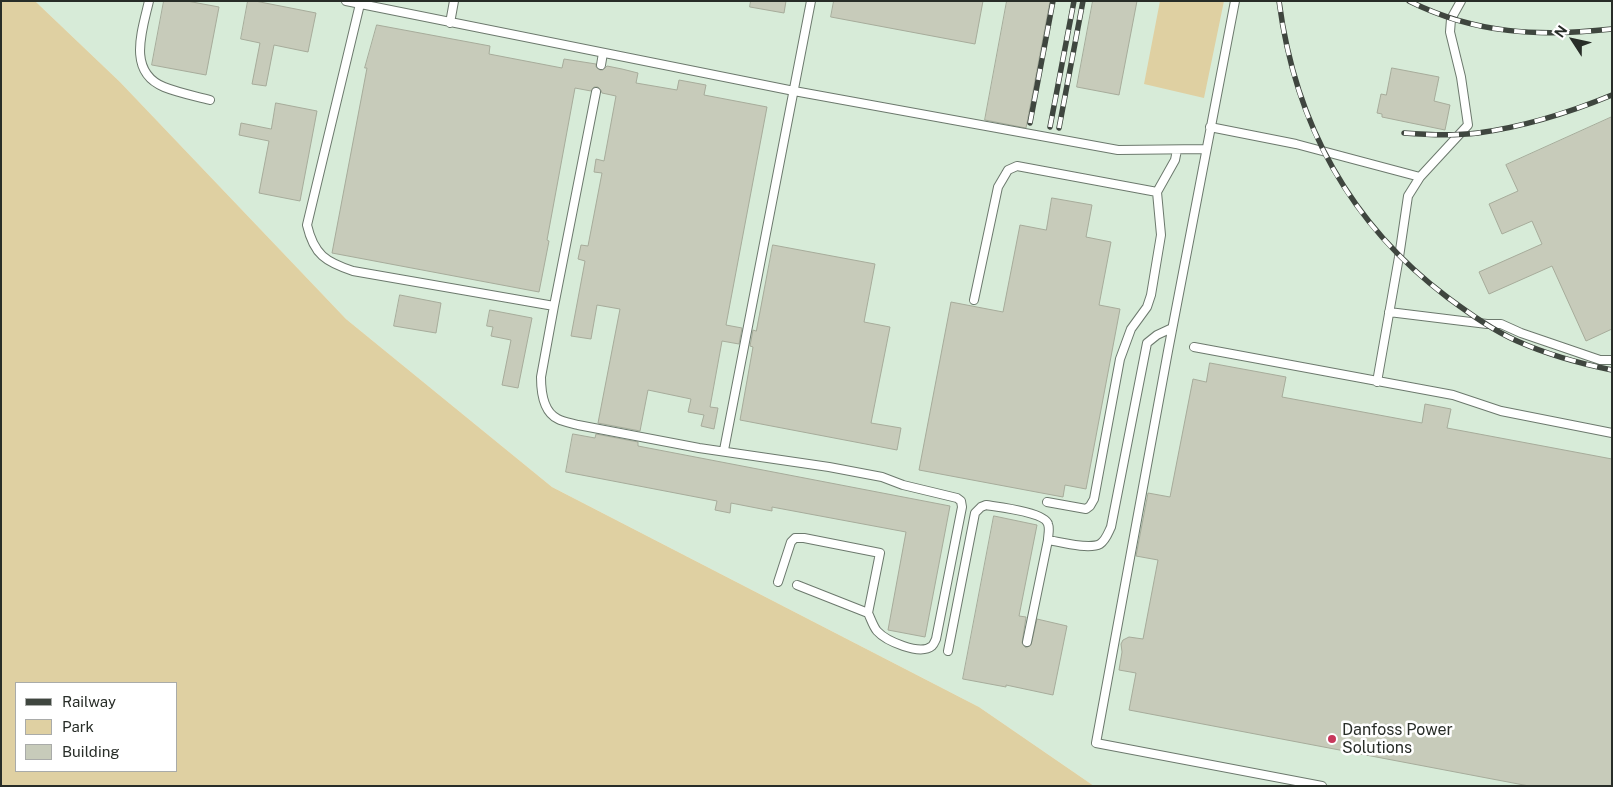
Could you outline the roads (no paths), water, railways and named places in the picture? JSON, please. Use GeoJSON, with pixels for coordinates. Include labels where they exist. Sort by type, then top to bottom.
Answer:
{"type":"FeatureCollection","features":[{"type":"Feature","properties":{"kind":"lane"},"geometry":{"type":"LineString","coordinates":[[149,1],[140,44],[143,70],[153,81],[164,87],[210,100]]}},
{"type":"Feature","properties":{"kind":"lane"},"geometry":{"type":"LineString","coordinates":[[346,1],[794,91],[1118,150],[1206,149]]}},
{"type":"Feature","properties":{"kind":"lane"},"geometry":{"type":"LineString","coordinates":[[450,23],[454,1]]}},
{"type":"Feature","properties":{"kind":"lane"},"geometry":{"type":"LineString","coordinates":[[724,450],[811,1]]}},
{"type":"Feature","properties":{"kind":"lane"},"geometry":{"type":"LineString","coordinates":[[1235,1],[1172,328],[1096,743],[1322,786]]}},
{"type":"Feature","properties":{"kind":"lane"},"geometry":{"type":"LineString","coordinates":[[1378,382],[1400,257],[1408,196],[1420,177],[1468,125],[1461,77],[1450,32],[1451,19],[1462,1]]}},
{"type":"Feature","properties":{"kind":"lane"},"geometry":{"type":"LineString","coordinates":[[360,4],[307,225],[316,247],[333,264],[353,271],[554,306]]}},
{"type":"Feature","properties":{"kind":"lane"},"geometry":{"type":"LineString","coordinates":[[601,65],[604,53]]}},
{"type":"Feature","properties":{"kind":"lane"},"geometry":{"type":"LineString","coordinates":[[596,92],[541,376],[544,402],[553,416],[578,425],[699,448],[724,450],[882,477],[903,485],[957,498],[961,501],[962,507],[936,639],[932,646],[923,649],[908,648],[889,641],[878,631],[868,613],[798,585]]}},
{"type":"Feature","properties":{"kind":"lane"},"geometry":{"type":"LineString","coordinates":[[1210,127],[1296,144],[1420,177]]}},
{"type":"Feature","properties":{"kind":"lane"},"geometry":{"type":"LineString","coordinates":[[1047,502],[1086,509],[1094,499],[1120,359],[1131,329],[1147,306],[1151,295],[1161,235],[1157,192],[1175,160],[1177,150]]}},
{"type":"Feature","properties":{"kind":"lane"},"geometry":{"type":"LineString","coordinates":[[974,300],[998,187],[1008,170],[1017,166],[1157,192]]}},
{"type":"Feature","properties":{"kind":"lane"},"geometry":{"type":"LineString","coordinates":[[1389,312],[1501,324],[1521,333],[1600,360],[1612,360]]}},
{"type":"Feature","properties":{"kind":"lane"},"geometry":{"type":"LineString","coordinates":[[1048,540],[1090,546],[1098,545],[1105,540],[1111,527],[1147,344],[1157,335],[1172,328]]}},
{"type":"Feature","properties":{"kind":"lane"},"geometry":{"type":"LineString","coordinates":[[1194,347],[1453,395],[1501,411],[1612,433]]}},
{"type":"Feature","properties":{"kind":"lane"},"geometry":{"type":"LineString","coordinates":[[948,650],[975,514],[981,507],[986,505],[1038,515],[1046,520],[1049,525],[1048,540],[1027,642]]}},
{"type":"Feature","properties":{"kind":"lane"},"geometry":{"type":"LineString","coordinates":[[778,582],[791,542],[796,538],[880,553],[868,613]]}},
{"type":"Feature","properties":{"kind":"railway"},"geometry":{"type":"LineString","coordinates":[[1030,123],[1053,1]]}},
{"type":"Feature","properties":{"kind":"railway"},"geometry":{"type":"LineString","coordinates":[[1050,127],[1074,1]]}},
{"type":"Feature","properties":{"kind":"railway"},"geometry":{"type":"LineString","coordinates":[[1059,128],[1083,1]]}},
{"type":"Feature","properties":{"kind":"railway"},"geometry":{"type":"LineString","coordinates":[[1279,1],[1287,46],[1298,88],[1313,128],[1332,167],[1355,203],[1381,236],[1412,268],[1447,297],[1499,332],[1528,346],[1576,362],[1612,370]]}},
{"type":"Feature","properties":{"kind":"railway"},"geometry":{"type":"LineString","coordinates":[[1409,1],[1458,20],[1508,30],[1559,33],[1612,29]]}},
{"type":"Feature","properties":{"kind":"railway"},"geometry":{"type":"LineString","coordinates":[[1404,133],[1451,135],[1512,127],[1546,118],[1612,95]]}},
{"type":"Feature","properties":{"kind":"place","name":"Danfoss Power Solutions"},"geometry":{"type":"Point","coordinates":[1332,739]}}]}
